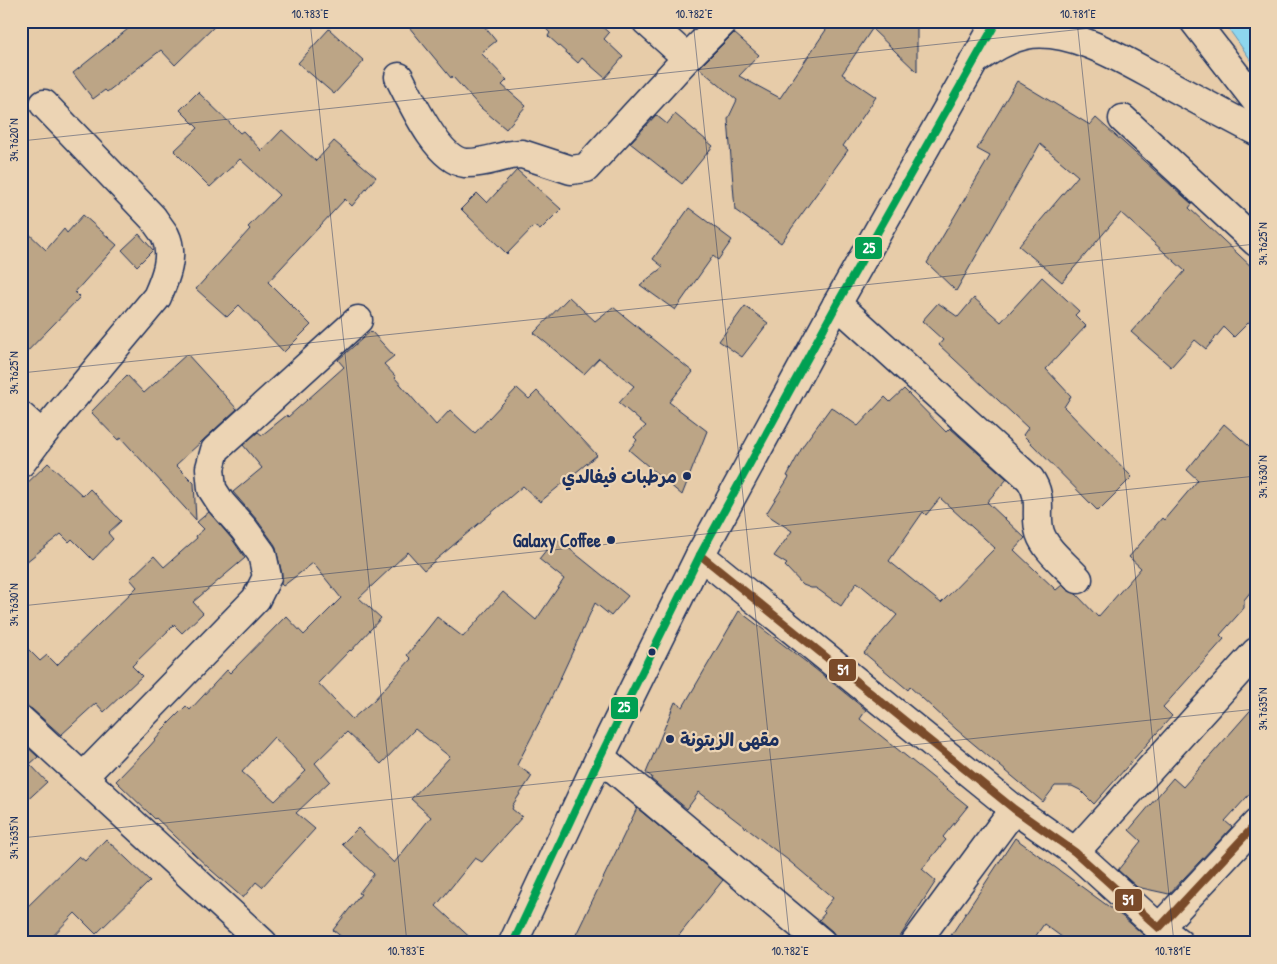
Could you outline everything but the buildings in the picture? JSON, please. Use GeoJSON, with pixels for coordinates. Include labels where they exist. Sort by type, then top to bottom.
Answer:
{"type":"FeatureCollection","features":[{"type":"Feature","properties":{"kind":"main road"},"geometry":{"type":"LineString","coordinates":[[646,21],[687,58]]}},
{"type":"Feature","properties":{"kind":"main road"},"geometry":{"type":"LineString","coordinates":[[399,77],[427,131],[448,155],[464,163],[491,161],[515,154],[522,154],[571,170],[586,168],[687,58],[724,21]]}},
{"type":"Feature","properties":{"kind":"main road"},"geometry":{"type":"LineString","coordinates":[[513,943],[600,757],[700,555],[997,21]]}},
{"type":"Feature","properties":{"kind":"main road"},"geometry":{"type":"LineString","coordinates":[[1194,21],[1256,101]]}},
{"type":"Feature","properties":{"kind":"main road"},"geometry":{"type":"LineString","coordinates":[[974,61],[1002,43],[1026,35],[1049,34],[1069,38],[1101,50],[1256,131]]}},
{"type":"Feature","properties":{"kind":"main road"},"geometry":{"type":"LineString","coordinates":[[21,463],[42,435],[157,297],[166,277],[169,256],[166,237],[153,218],[44,104]]}},
{"type":"Feature","properties":{"kind":"main road"},"geometry":{"type":"LineString","coordinates":[[1123,118],[1256,242]]}},
{"type":"Feature","properties":{"kind":"main road"},"geometry":{"type":"LineString","coordinates":[[838,304],[1030,479],[1036,488],[1038,498],[1040,533],[1047,545],[1078,579]]}},
{"type":"Feature","properties":{"kind":"main road"},"geometry":{"type":"LineString","coordinates":[[83,777],[256,599],[267,577],[262,554],[244,529],[221,503],[212,488],[210,468],[215,450],[358,320]]}},
{"type":"Feature","properties":{"kind":"main road"},"geometry":{"type":"LineString","coordinates":[[21,416],[42,435]]}},
{"type":"Feature","properties":{"kind":"main road"},"geometry":{"type":"LineString","coordinates":[[700,555],[1014,809],[1075,852],[1169,935],[1256,824]]}},
{"type":"Feature","properties":{"kind":"main road"},"geometry":{"type":"LineString","coordinates":[[1075,852],[1256,652]]}},
{"type":"Feature","properties":{"kind":"main road"},"geometry":{"type":"LineString","coordinates":[[21,720],[263,943]]}},
{"type":"Feature","properties":{"kind":"main road"},"geometry":{"type":"LineString","coordinates":[[600,757],[822,943]]}},
{"type":"Feature","properties":{"kind":"main road"},"geometry":{"type":"LineString","coordinates":[[914,943],[1014,809]]}},
{"type":"Feature","properties":{"kind":"water"},"geometry":{"type":"Polygon","coordinates":[[[1223,21],[1256,21],[1256,67],[1223,21]]]}},
{"type":"Feature","properties":{"kind":"transit line","name":"25"},"geometry":{"type":"LineString","coordinates":[[513,943],[600,757],[700,555],[837,304],[997,21]]}},
{"type":"Feature","properties":{"kind":"transit line","name":"51"},"geometry":{"type":"LineString","coordinates":[[700,555],[1014,809],[1075,852],[1159,928],[1256,824]]}},
{"type":"Feature","properties":{"kind":"place","name":"مرطبات فيفالدي"},"geometry":{"type":"Point","coordinates":[687,476]}},
{"type":"Feature","properties":{"kind":"place","name":"Galaxy Coffee"},"geometry":{"type":"Point","coordinates":[611,540]}},
{"type":"Feature","properties":{"kind":"place","name":"مقهى الزيتونة"},"geometry":{"type":"Point","coordinates":[670,739]}}]}
